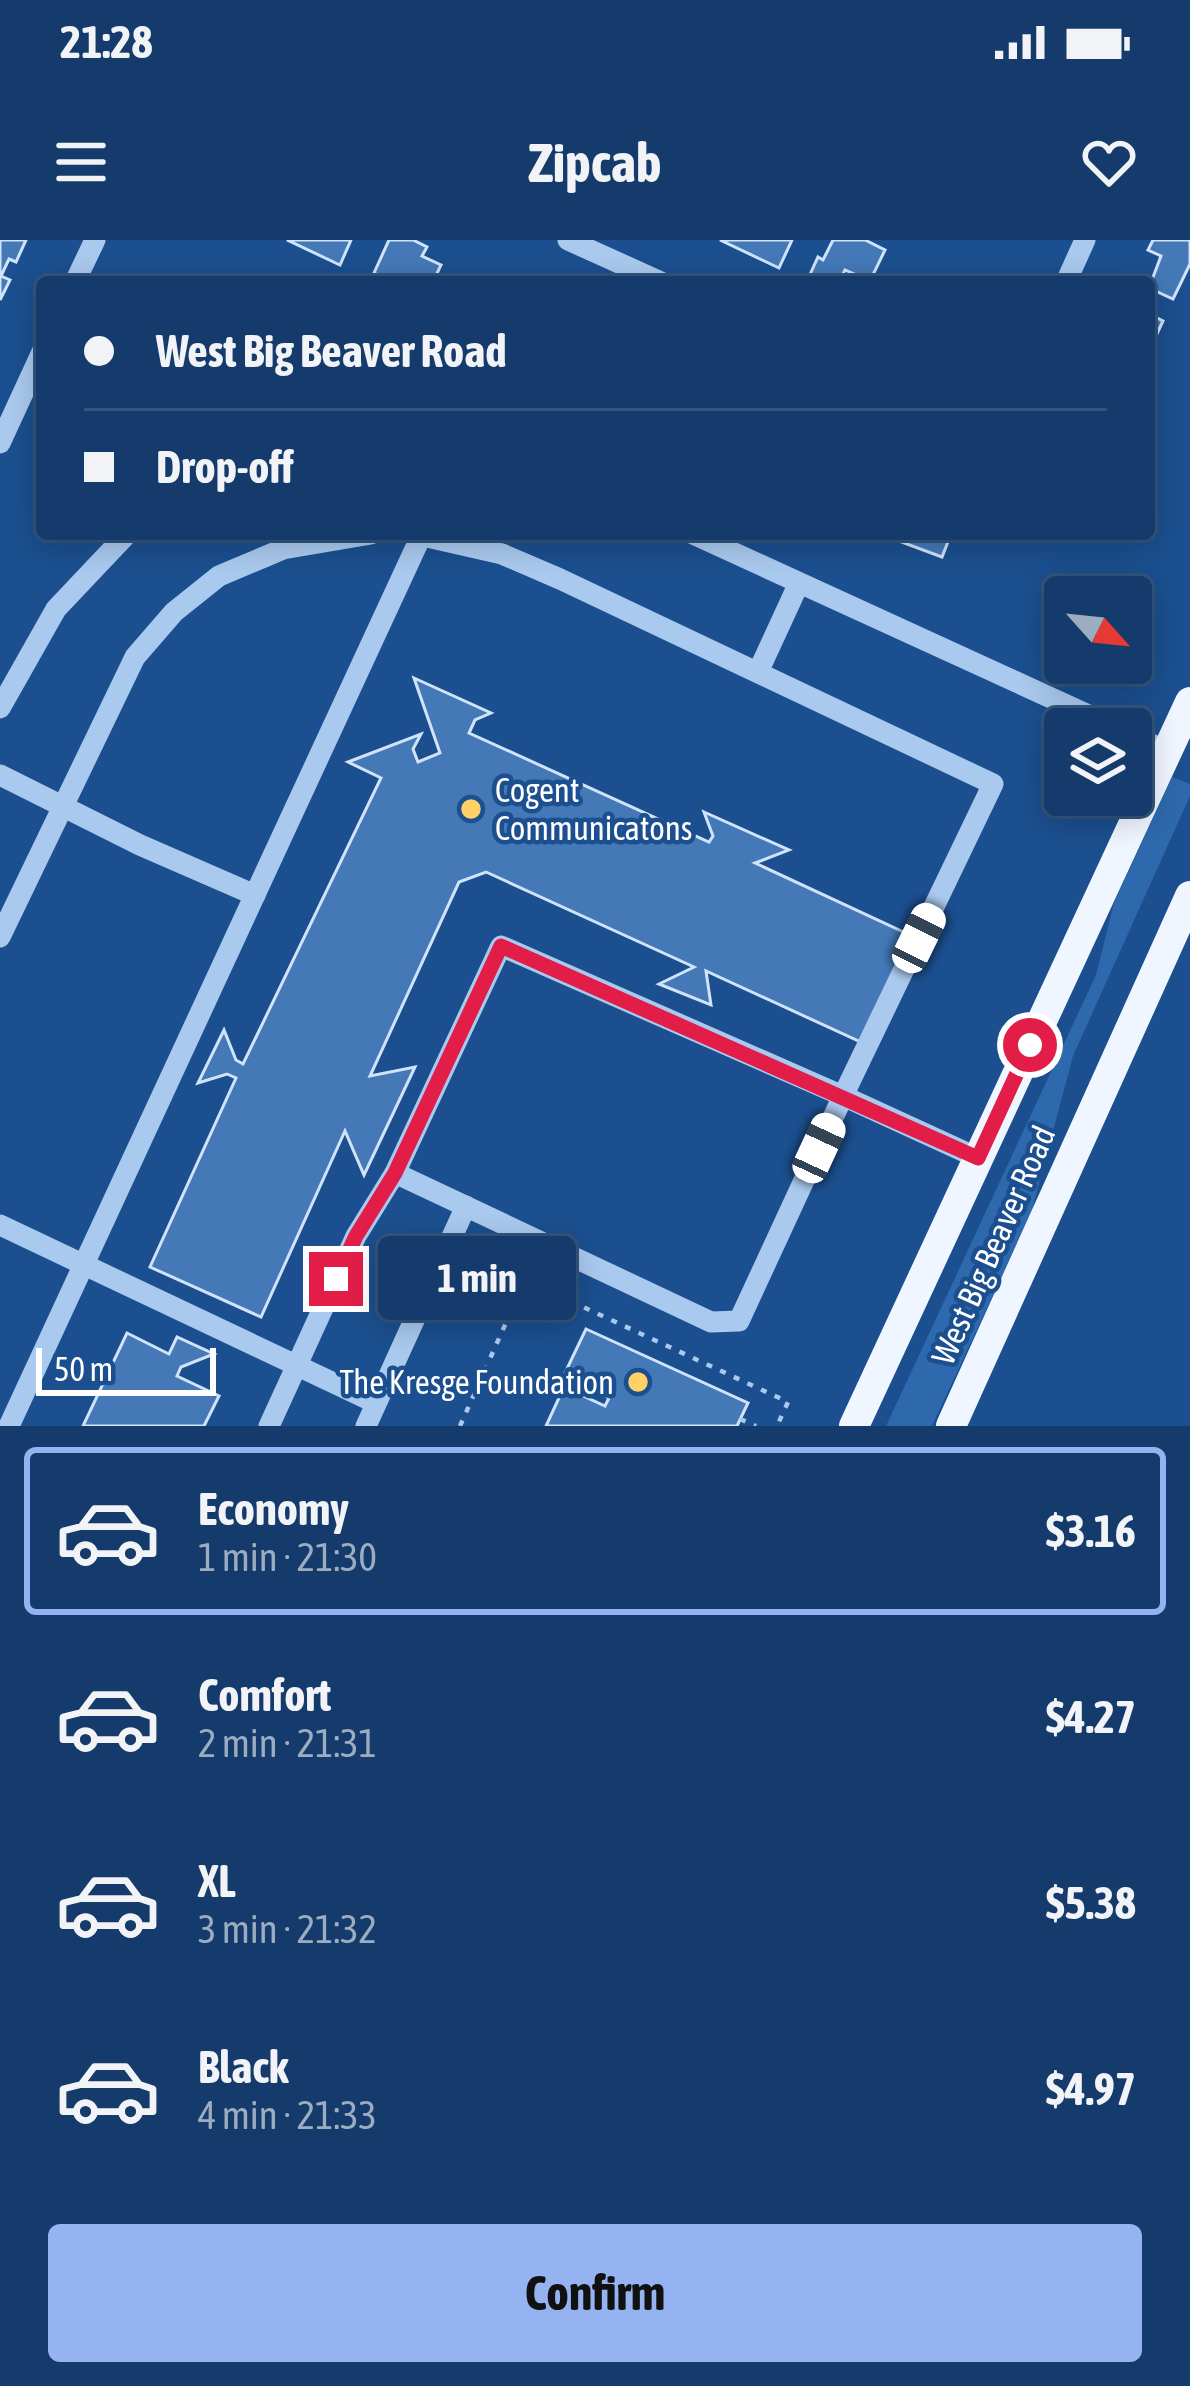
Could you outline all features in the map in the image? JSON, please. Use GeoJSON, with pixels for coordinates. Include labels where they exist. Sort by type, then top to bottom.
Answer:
{"type":"FeatureCollection","features":[{"type":"Feature","properties":{"kind":"main road","name":"West Big Beaver Road"},"geometry":{"type":"LineString","coordinates":[[854,1426],[978,1158],[1179,752],[1190,702]]}},
{"type":"Feature","properties":{"kind":"main road","name":"West Big Beaver Road"},"geometry":{"type":"LineString","coordinates":[[951,1426],[1190,896]]}},
{"type":"Feature","properties":{"kind":"street"},"geometry":{"type":"LineString","coordinates":[[78,276],[95,240]]}},
{"type":"Feature","properties":{"kind":"street"},"geometry":{"type":"LineString","coordinates":[[568,240],[648,276]]}},
{"type":"Feature","properties":{"kind":"street"},"geometry":{"type":"LineString","coordinates":[[1069,276],[1084,240]]}},
{"type":"Feature","properties":{"kind":"street"},"geometry":{"type":"LineString","coordinates":[[0,443],[36,365]]}},
{"type":"Feature","properties":{"kind":"street"},"geometry":{"type":"LineString","coordinates":[[0,708],[56,609],[121,540]]}},
{"type":"Feature","properties":{"kind":"street"},"geometry":{"type":"LineString","coordinates":[[0,937],[135,657],[174,612],[219,576],[283,549],[336,540]]}},
{"type":"Feature","properties":{"kind":"street"},"geometry":{"type":"LineString","coordinates":[[10,1426],[416,540]]}},
{"type":"Feature","properties":{"kind":"street"},"geometry":{"type":"LineString","coordinates":[[395,1173],[711,1322],[739,1321],[993,784],[502,554],[444,540]]}},
{"type":"Feature","properties":{"kind":"street"},"geometry":{"type":"LineString","coordinates":[[706,540],[1073,708]]}},
{"type":"Feature","properties":{"kind":"street"},"geometry":{"type":"LineString","coordinates":[[758,673],[799,583]]}},
{"type":"Feature","properties":{"kind":"street"},"geometry":{"type":"LineString","coordinates":[[0,775],[255,896]]}},
{"type":"Feature","properties":{"kind":"street"},"geometry":{"type":"LineString","coordinates":[[269,1426],[356,1236],[395,1173],[501,946],[978,1158]]}},
{"type":"Feature","properties":{"kind":"street"},"geometry":{"type":"LineString","coordinates":[[366,1426],[466,1206]]}},
{"type":"Feature","properties":{"kind":"street"},"geometry":{"type":"LineString","coordinates":[[0,1225],[376,1403]]}},
{"type":"Feature","properties":{"kind":"path"},"geometry":{"type":"LineString","coordinates":[[460,1426],[525,1280],[788,1402],[777,1426]]}},
{"type":"Feature","properties":{"kind":"path"},"geometry":{"type":"LineString","coordinates":[[740,1419],[756,1426]]}},
{"type":"Feature","properties":{"kind":"shaded area"},"geometry":{"type":"Polygon","coordinates":[[[1172,777],[1190,784],[1190,796],[1073,1056],[1031,1214],[932,1426],[886,1426],[1096,975],[1114,903],[1172,777]]]}},
{"type":"Feature","properties":{"kind":"building"},"geometry":{"type":"Polygon","coordinates":[[[0,240],[26,240],[16,262],[9,259],[1,276],[10,280],[0,300],[0,240]]]}},
{"type":"Feature","properties":{"kind":"building"},"geometry":{"type":"Polygon","coordinates":[[[287,240],[351,240],[340,265],[287,240]]]}},
{"type":"Feature","properties":{"kind":"building"},"geometry":{"type":"Polygon","coordinates":[[[389,240],[413,240],[427,247],[422,256],[441,265],[436,276],[374,273],[389,240]]]}},
{"type":"Feature","properties":{"kind":"building"},"geometry":{"type":"Polygon","coordinates":[[[720,240],[792,240],[779,268],[720,240]]]}},
{"type":"Feature","properties":{"kind":"building"},"geometry":{"type":"Polygon","coordinates":[[[833,240],[865,240],[885,250],[872,276],[845,270],[842,276],[809,276],[818,257],[823,260],[833,240]]]}},
{"type":"Feature","properties":{"kind":"building"},"geometry":{"type":"Polygon","coordinates":[[[1153,240],[1190,240],[1190,264],[1173,299],[1155,291],[1154,276],[1161,256],[1148,250],[1153,240]]]}},
{"type":"Feature","properties":{"kind":"building"},"geometry":{"type":"Polygon","coordinates":[[[896,540],[949,540],[942,557],[896,540]]]}},
{"type":"Feature","properties":{"kind":"building"},"geometry":{"type":"Polygon","coordinates":[[[414,678],[491,713],[475,720],[469,733],[709,842],[713,836],[704,812],[789,850],[755,863],[912,936],[863,1043],[706,971],[711,1005],[659,984],[694,967],[486,872],[459,882],[370,1076],[415,1067],[364,1175],[345,1131],[261,1317],[150,1267],[236,1078],[227,1074],[198,1083],[224,1030],[236,1060],[243,1064],[381,778],[348,762],[421,734],[413,749],[418,762],[440,753],[414,678]]]}},
{"type":"Feature","properties":{"kind":"building","name":"The Kresge Foundation"},"geometry":{"type":"Polygon","coordinates":[[[586,1329],[748,1403],[737,1426],[546,1426],[564,1387],[605,1406],[609,1398],[563,1377],[586,1329]]]}},
{"type":"Feature","properties":{"kind":"building"},"geometry":{"type":"Polygon","coordinates":[[[127,1333],[169,1354],[177,1337],[214,1354],[181,1367],[177,1376],[219,1396],[204,1426],[83,1426],[127,1333]]]}},
{"type":"Feature","properties":{"kind":"place","name":"Cogent Communicatons"},"geometry":{"type":"Point","coordinates":[471,809]}},
{"type":"Feature","properties":{"kind":"place","name":"The Kresge Foundation"},"geometry":{"type":"Point","coordinates":[638,1382]}},
{"type":"Feature","properties":{"kind":"route"},"geometry":{"type":"LineString","coordinates":[[336,1279],[395,1173],[501,946],[978,1158],[1030,1045]]}}]}
